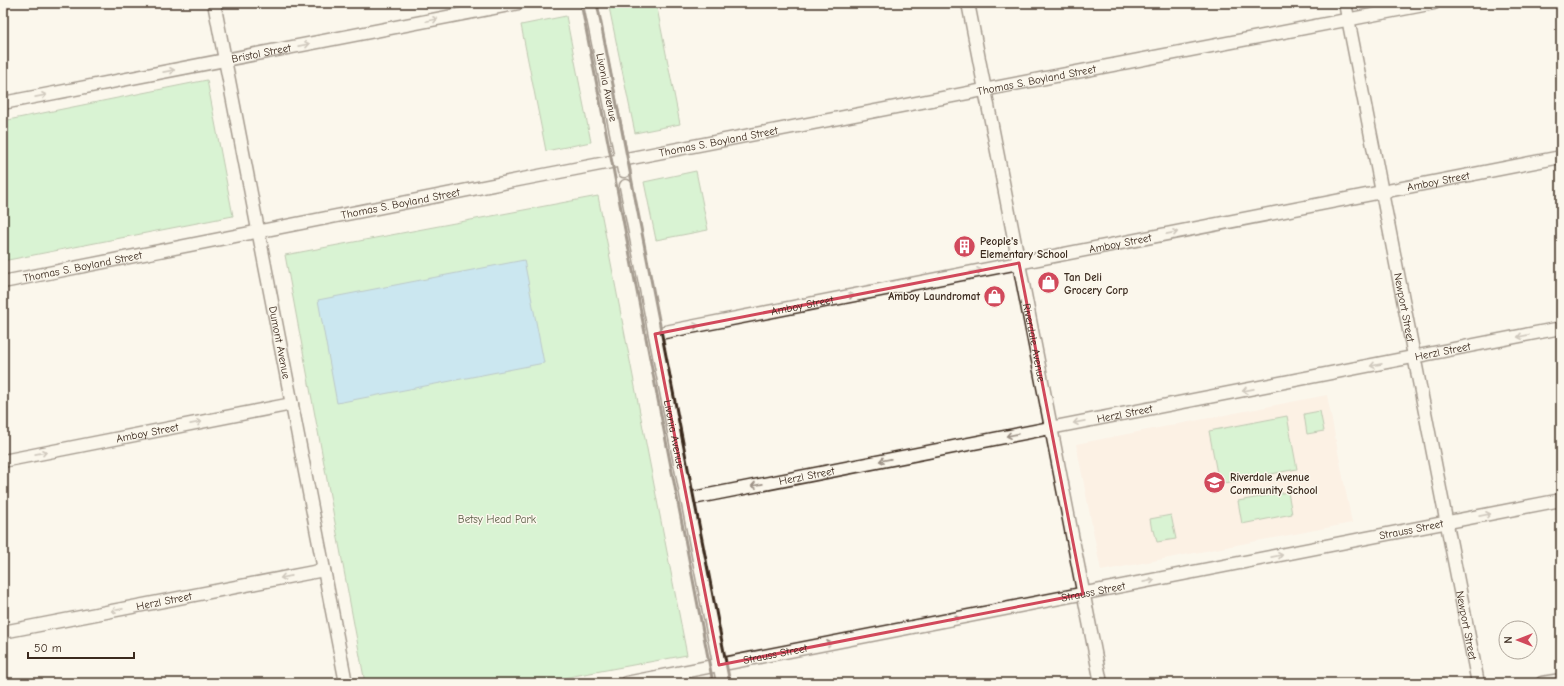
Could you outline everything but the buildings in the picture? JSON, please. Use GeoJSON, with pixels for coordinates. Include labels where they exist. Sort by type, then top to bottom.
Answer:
{"type":"FeatureCollection","features":[{"type":"Feature","properties":{"kind":"street","name":"Dumont Avenue"},"geometry":{"type":"LineString","coordinates":[[214,3],[346,683]]}},
{"type":"Feature","properties":{"kind":"street","name":"Bristol Street"},"geometry":{"type":"LineString","coordinates":[[3,103],[519,3]]}},
{"type":"Feature","properties":{"kind":"street","name":"Livonia Avenue"},"geometry":{"type":"LineString","coordinates":[[590,3],[623,166]]}},
{"type":"Feature","properties":{"kind":"street","name":"Riverdale Avenue"},"geometry":{"type":"LineString","coordinates":[[968,3],[1101,683]]}},
{"type":"Feature","properties":{"kind":"street","name":"Newport Street"},"geometry":{"type":"LineString","coordinates":[[1345,3],[1478,683]]}},
{"type":"Feature","properties":{"kind":"street","name":"Thomas S. Boyland Street"},"geometry":{"type":"LineString","coordinates":[[3,282],[258,232],[623,166],[985,90],[1434,3]]}},
{"type":"Feature","properties":{"kind":"street","name":"Amboy Street"},"geometry":{"type":"LineString","coordinates":[[655,334],[1561,157]]}},
{"type":"Feature","properties":{"kind":"street","name":"Livonia Avenue"},"geometry":{"type":"LineString","coordinates":[[626,186],[723,683]]}},
{"type":"Feature","properties":{"kind":"street","name":"Herzl Street"},"geometry":{"type":"LineString","coordinates":[[688,499],[1561,328]]}},
{"type":"Feature","properties":{"kind":"street","name":"Amboy Street"},"geometry":{"type":"LineString","coordinates":[[3,461],[292,404]]}},
{"type":"Feature","properties":{"kind":"street","name":"Strauss Street"},"geometry":{"type":"LineString","coordinates":[[626,683],[1561,500]]}},
{"type":"Feature","properties":{"kind":"street","name":"Herzl Street"},"geometry":{"type":"LineString","coordinates":[[3,632],[324,570]]}},
{"type":"Feature","properties":{"kind":"street"},"geometry":{"type":"LineString","coordinates":[[1542,683],[1561,680]]}},
{"type":"Feature","properties":{"kind":"highlighted area"},"geometry":{"type":"Polygon","coordinates":[[[1019,263],[1083,594],[719,665],[655,334],[1019,263]]]}},
{"type":"Feature","properties":{"kind":"shaded area","name":"Riverdale Avenue Community School"},"geometry":{"type":"Polygon","coordinates":[[[1327,395],[1352,523],[1101,571],[1076,444],[1327,395]]]}},
{"type":"Feature","properties":{"kind":"green space"},"geometry":{"type":"Polygon","coordinates":[[[631,3],[656,3],[680,124],[635,133],[609,7],[631,3]]]}},
{"type":"Feature","properties":{"kind":"green space"},"geometry":{"type":"Polygon","coordinates":[[[566,16],[591,142],[546,151],[521,25],[566,16]]]}},
{"type":"Feature","properties":{"kind":"green space"},"geometry":{"type":"Polygon","coordinates":[[[207,80],[233,216],[3,261],[3,121],[207,80]]]}},
{"type":"Feature","properties":{"kind":"green space"},"geometry":{"type":"Polygon","coordinates":[[[696,171],[708,230],[656,240],[644,182],[696,171]]]}},
{"type":"Feature","properties":{"kind":"green space","name":"Betsy Head Park"},"geometry":{"type":"Polygon","coordinates":[[[598,196],[687,655],[536,683],[365,683],[285,255],[598,196]]]}},
{"type":"Feature","properties":{"kind":"green space"},"geometry":{"type":"Polygon","coordinates":[[[1320,411],[1324,431],[1307,434],[1304,414],[1320,411]]]}},
{"type":"Feature","properties":{"kind":"green space"},"geometry":{"type":"Polygon","coordinates":[[[1287,416],[1297,469],[1219,484],[1209,431],[1287,416]]]}},
{"type":"Feature","properties":{"kind":"green space"},"geometry":{"type":"Polygon","coordinates":[[[1288,492],[1292,514],[1242,524],[1238,501],[1288,492]]]}},
{"type":"Feature","properties":{"kind":"green space"},"geometry":{"type":"Polygon","coordinates":[[[1171,515],[1176,539],[1157,542],[1154,530],[1152,531],[1150,519],[1171,515]]]}},
{"type":"Feature","properties":{"kind":"water"},"geometry":{"type":"Polygon","coordinates":[[[524,260],[544,363],[337,403],[318,300],[524,260]]]}},
{"type":"Feature","properties":{"kind":"railway"},"geometry":{"type":"LineString","coordinates":[[581,3],[713,683]]}},
{"type":"Feature","properties":{"kind":"railway"},"geometry":{"type":"LineString","coordinates":[[597,3],[730,683]]}},
{"type":"Feature","properties":{"kind":"place","name":"People's Elementary School"},"geometry":{"type":"Point","coordinates":[965,247]}},
{"type":"Feature","properties":{"kind":"place","name":"Tan Deli Grocery Corp"},"geometry":{"type":"Point","coordinates":[1049,283]}},
{"type":"Feature","properties":{"kind":"place","name":"Amboy Laundromat"},"geometry":{"type":"Point","coordinates":[995,296]}},
{"type":"Feature","properties":{"kind":"place","name":"Riverdale Avenue Community School"},"geometry":{"type":"Point","coordinates":[1214,483]}}]}
